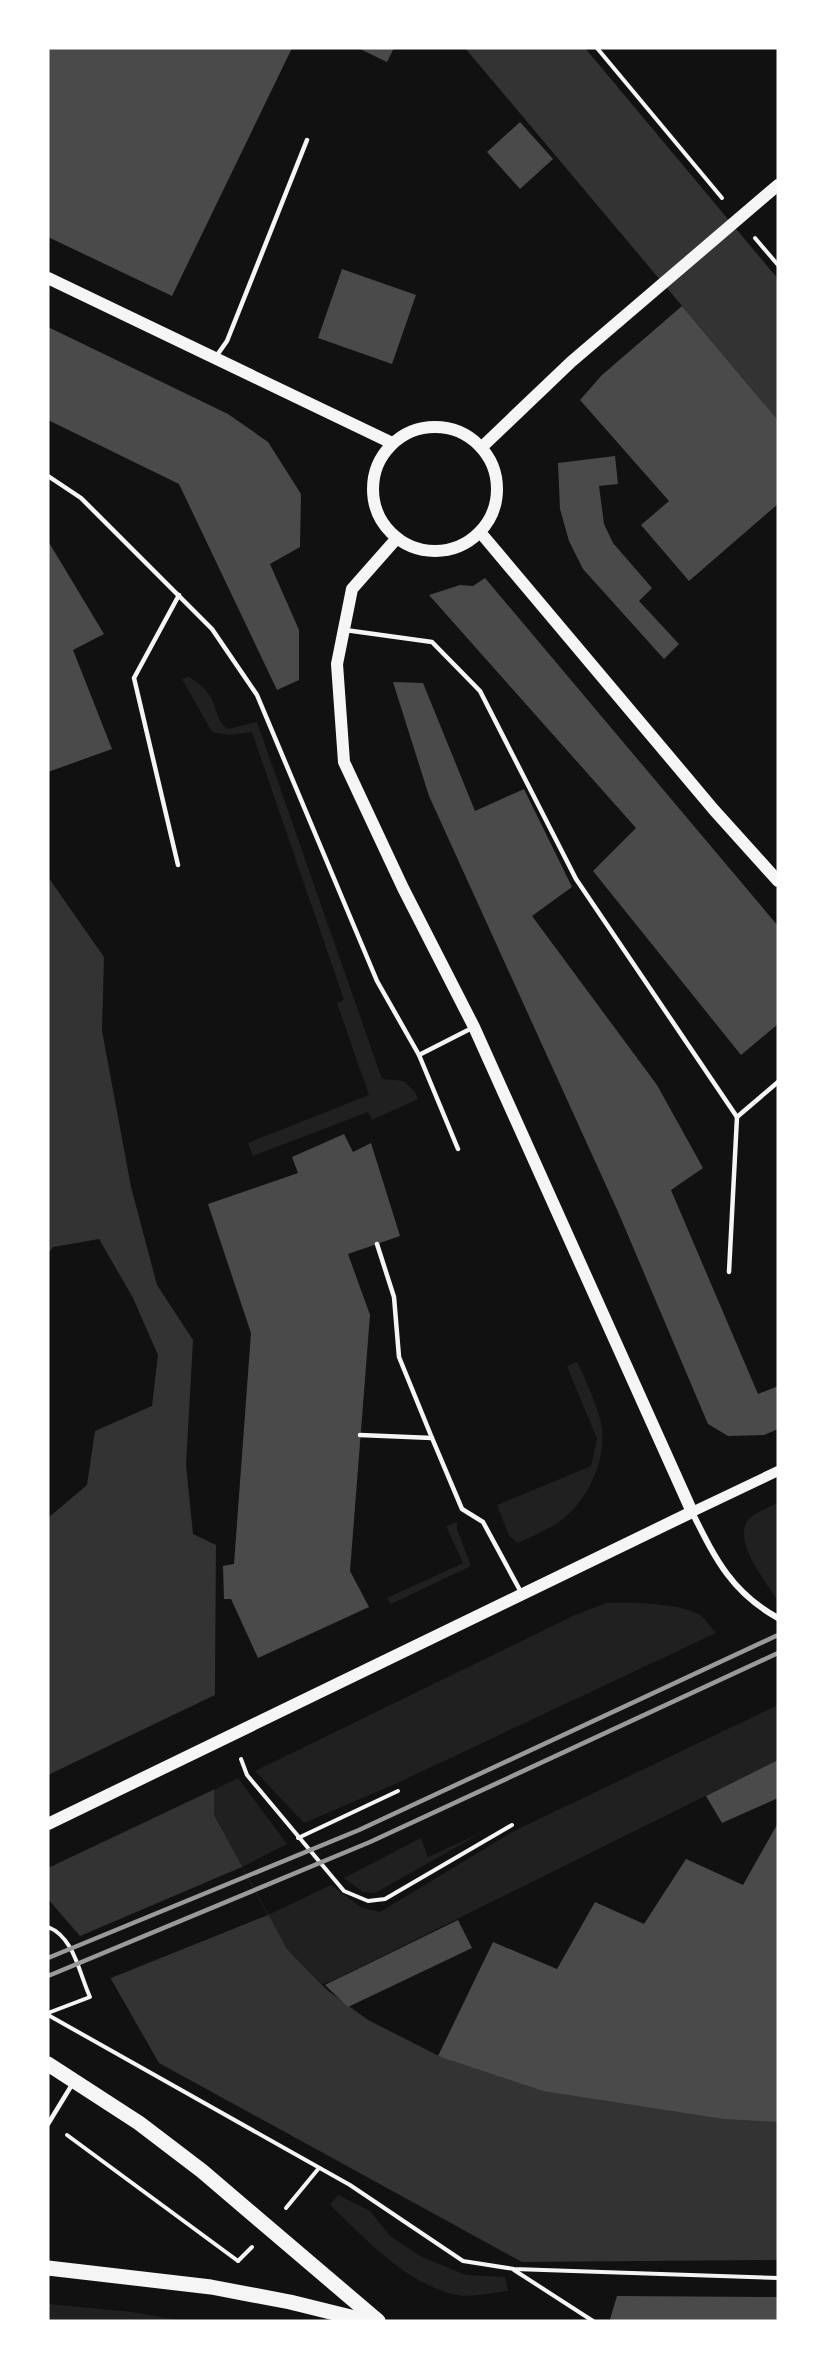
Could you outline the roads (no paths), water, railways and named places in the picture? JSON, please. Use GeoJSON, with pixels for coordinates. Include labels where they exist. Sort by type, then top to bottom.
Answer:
{"type":"FeatureCollection","features":[{"type":"Feature","properties":{"kind":"main road"},"geometry":{"type":"LineString","coordinates":[[482,447],[571,362],[778,185]]}},
{"type":"Feature","properties":{"kind":"main road"},"geometry":{"type":"LineString","coordinates":[[48,278],[392,443]]}},
{"type":"Feature","properties":{"kind":"main road"},"geometry":{"type":"LineString","coordinates":[[433,426],[459,431],[482,447],[496,477],[497,499],[489,520],[480,532],[462,545],[443,551],[421,550],[397,538],[384,524],[375,505],[373,488],[376,467],[392,443],[411,431],[433,426]]}},
{"type":"Feature","properties":{"kind":"main road"},"geometry":{"type":"LineString","coordinates":[[480,532],[714,810],[778,881]]}},
{"type":"Feature","properties":{"kind":"main road"},"geometry":{"type":"LineString","coordinates":[[48,1824],[692,1512],[474,1027],[403,888],[344,762],[337,664],[352,589],[397,538]]}},
{"type":"Feature","properties":{"kind":"main road"},"geometry":{"type":"LineString","coordinates":[[48,2064],[139,2122],[202,2171],[378,2321]]}},
{"type":"Feature","properties":{"kind":"main road"},"geometry":{"type":"LineString","coordinates":[[48,2268],[211,2286],[367,2321]]}},
{"type":"Feature","properties":{"kind":"street"},"geometry":{"type":"LineString","coordinates":[[778,1471],[692,1512],[717,1563],[735,1587],[778,1618]]}},
{"type":"Feature","properties":{"kind":"lane"},"geometry":{"type":"LineString","coordinates":[[215,358],[228,340],[307,140]]}},
{"type":"Feature","properties":{"kind":"lane"},"geometry":{"type":"LineString","coordinates":[[48,476],[81,498],[212,629],[257,695],[377,981],[419,1055],[458,1149]]}},
{"type":"Feature","properties":{"kind":"lane"},"geometry":{"type":"LineString","coordinates":[[178,865],[134,678],[179,595]]}},
{"type":"Feature","properties":{"kind":"lane"},"geometry":{"type":"LineString","coordinates":[[344,630],[432,642],[480,691],[576,879],[737,1117],[729,1272]]}},
{"type":"Feature","properties":{"kind":"lane"},"geometry":{"type":"LineString","coordinates":[[419,1055],[474,1027]]}},
{"type":"Feature","properties":{"kind":"lane"},"geometry":{"type":"LineString","coordinates":[[737,1117],[778,1082]]}},
{"type":"Feature","properties":{"kind":"lane"},"geometry":{"type":"LineString","coordinates":[[377,1244],[394,1297],[399,1357],[432,1438],[462,1509],[483,1522],[522,1594]]}},
{"type":"Feature","properties":{"kind":"lane"},"geometry":{"type":"LineString","coordinates":[[360,1435],[432,1438]]}},
{"type":"Feature","properties":{"kind":"lane"},"geometry":{"type":"LineString","coordinates":[[48,2124],[74,2080]]}},
{"type":"Feature","properties":{"kind":"railway"},"geometry":{"type":"LineString","coordinates":[[48,1958],[359,1830],[778,1635]]}},
{"type":"Feature","properties":{"kind":"railway"},"geometry":{"type":"LineString","coordinates":[[48,1976],[370,1842],[778,1653]]}}]}
